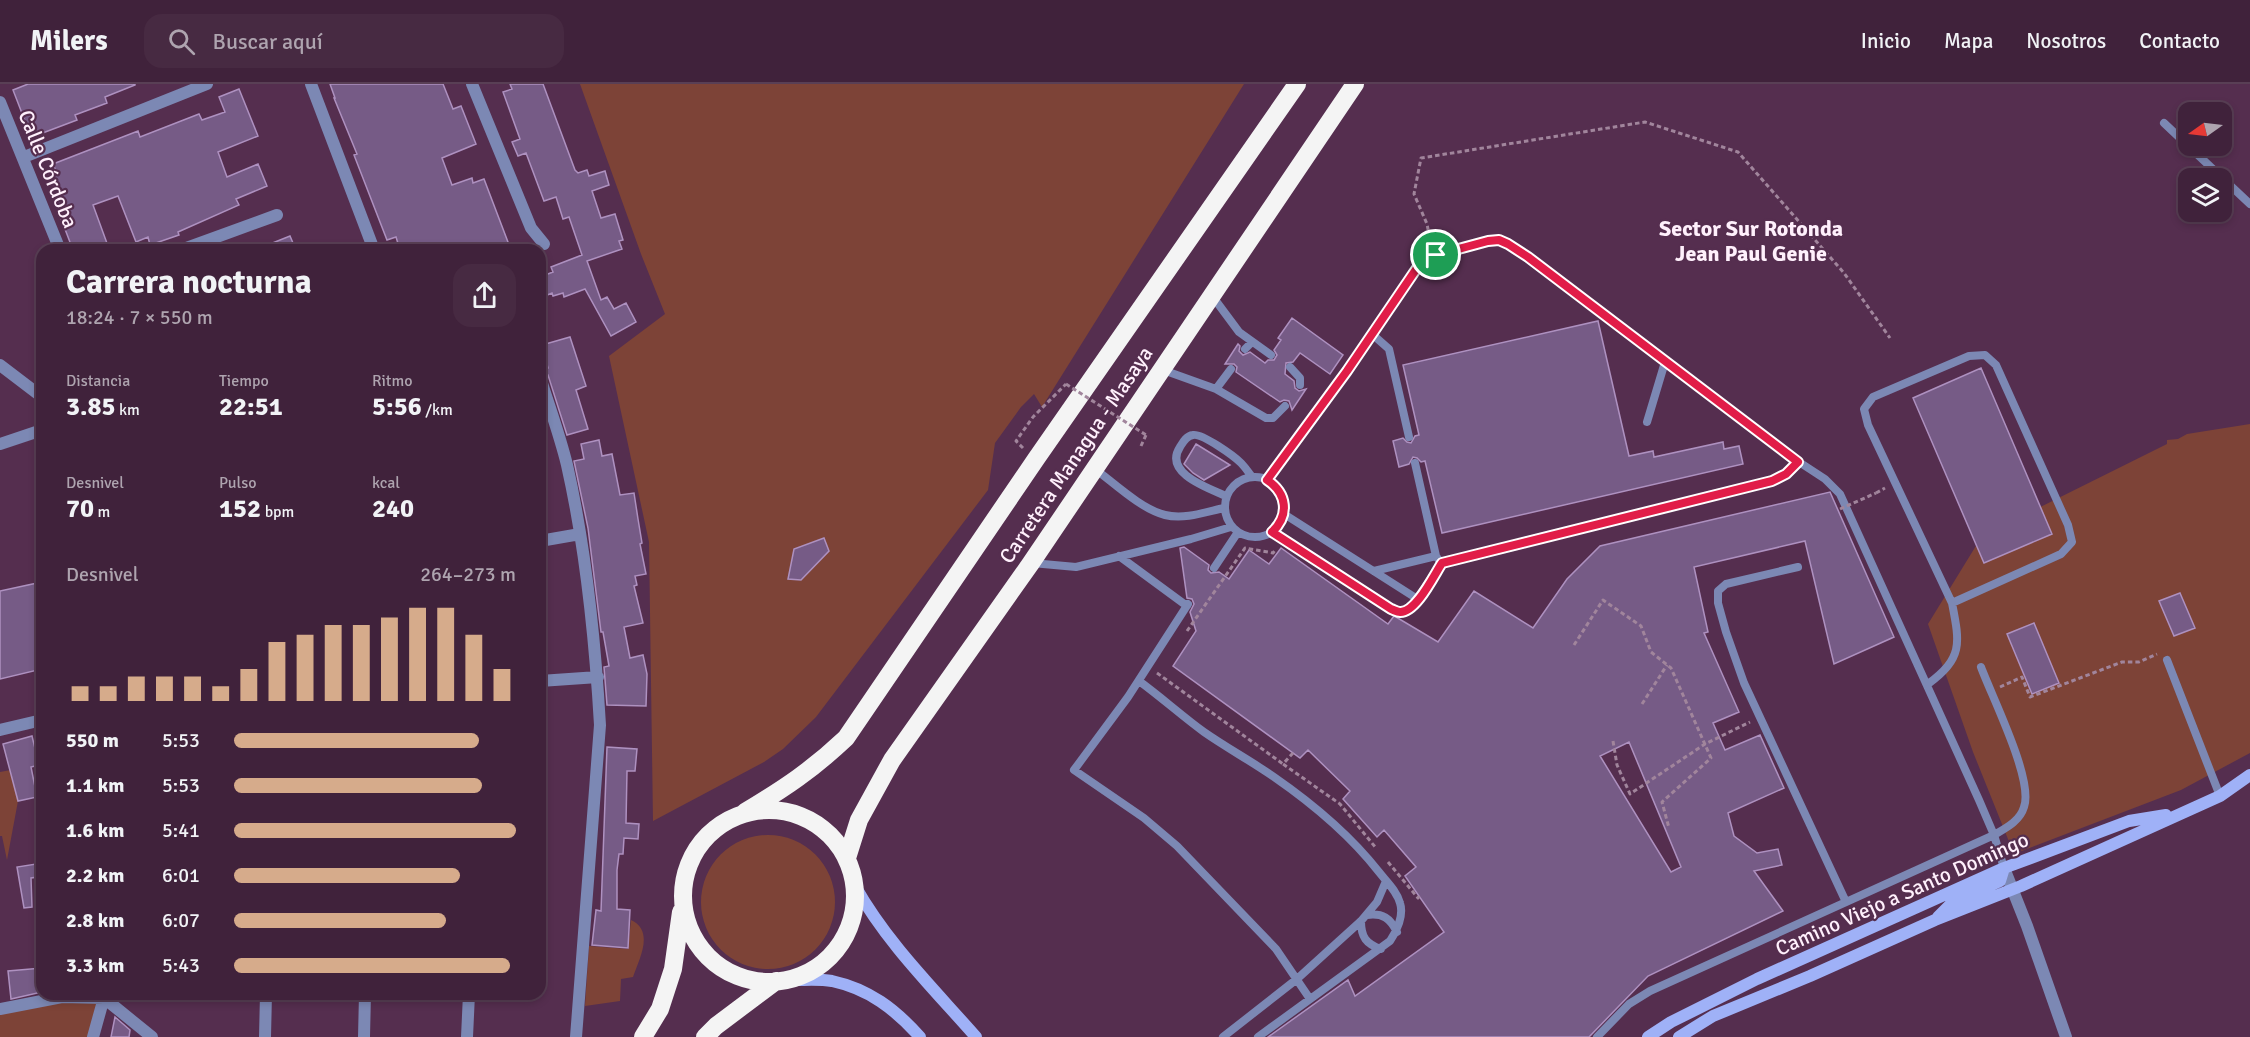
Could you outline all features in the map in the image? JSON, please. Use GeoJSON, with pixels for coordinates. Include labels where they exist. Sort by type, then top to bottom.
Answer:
{"type":"FeatureCollection","features":[{"type":"Feature","properties":{"kind":"highway","name":"Carretera Managua - Masaya"},"geometry":{"type":"LineString","coordinates":[[745,812],[819,764],[846,738],[1036,459],[1297,84]]}},
{"type":"Feature","properties":{"kind":"highway","name":"Carretera Managua - Masaya"},"geometry":{"type":"LineString","coordinates":[[847,858],[859,820],[892,760],[1031,563],[1355,84]]}},
{"type":"Feature","properties":{"kind":"highway"},"geometry":{"type":"LineString","coordinates":[[643,1037],[660,1010],[673,969],[685,872],[698,845],[719,824],[745,812],[775,809],[804,816],[828,833],[847,858],[855,886],[854,916],[842,944],[822,966],[795,980],[743,980],[720,968],[702,951],[689,930],[682,901]]}},
{"type":"Feature","properties":{"kind":"highway"},"geometry":{"type":"LineString","coordinates":[[705,1037],[716,1026],[776,981]]}},
{"type":"Feature","properties":{"kind":"street"},"geometry":{"type":"LineString","coordinates":[[24,157],[207,84]]}},
{"type":"Feature","properties":{"kind":"street"},"geometry":{"type":"LineString","coordinates":[[311,84],[372,244]]}},
{"type":"Feature","properties":{"kind":"street"},"geometry":{"type":"LineString","coordinates":[[472,84],[531,228],[544,244]]}},
{"type":"Feature","properties":{"kind":"street","name":"Calle Córdoba"},"geometry":{"type":"LineString","coordinates":[[0,102],[58,244]]}},
{"type":"Feature","properties":{"kind":"street"},"geometry":{"type":"LineString","coordinates":[[198,244],[277,215]]}},
{"type":"Feature","properties":{"kind":"street"},"geometry":{"type":"LineString","coordinates":[[0,365],[36,392]]}},
{"type":"Feature","properties":{"kind":"street"},"geometry":{"type":"LineString","coordinates":[[546,396],[567,464],[580,534],[598,677],[600,725],[576,1037]]}},
{"type":"Feature","properties":{"kind":"street"},"geometry":{"type":"LineString","coordinates":[[0,444],[36,432]]}},
{"type":"Feature","properties":{"kind":"street"},"geometry":{"type":"LineString","coordinates":[[546,540],[580,534]]}},
{"type":"Feature","properties":{"kind":"street"},"geometry":{"type":"LineString","coordinates":[[546,681],[598,677]]}},
{"type":"Feature","properties":{"kind":"street"},"geometry":{"type":"LineString","coordinates":[[0,730],[36,721]]}},
{"type":"Feature","properties":{"kind":"street","name":"Camino Viejo a Santo Domingo"},"geometry":{"type":"LineString","coordinates":[[1680,1037],[1713,1016],[2012,889],[2220,796],[2250,775]]}},
{"type":"Feature","properties":{"kind":"street","name":"Camino Viejo a Santo Domingo"},"geometry":{"type":"LineString","coordinates":[[1648,1037],[1671,1022],[1757,979],[2004,868],[2129,821],[2182,813]]}},
{"type":"Feature","properties":{"kind":"street"},"geometry":{"type":"LineString","coordinates":[[2004,868],[2066,1037]]}},
{"type":"Feature","properties":{"kind":"street"},"geometry":{"type":"LineString","coordinates":[[1935,920],[1953,902],[2000,881],[2004,868]]}},
{"type":"Feature","properties":{"kind":"street"},"geometry":{"type":"LineString","coordinates":[[855,886],[902,956],[976,1037]]}},
{"type":"Feature","properties":{"kind":"street"},"geometry":{"type":"LineString","coordinates":[[795,980],[830,981],[857,988],[882,1001],[902,1017],[920,1037]]}},
{"type":"Feature","properties":{"kind":"street"},"geometry":{"type":"LineString","coordinates":[[0,1009],[46,1000]]}},
{"type":"Feature","properties":{"kind":"street"},"geometry":{"type":"LineString","coordinates":[[93,1037],[103,1000]]}},
{"type":"Feature","properties":{"kind":"street"},"geometry":{"type":"LineString","coordinates":[[109,1000],[152,1037]]}},
{"type":"Feature","properties":{"kind":"street"},"geometry":{"type":"LineString","coordinates":[[265,1037],[266,1000]]}},
{"type":"Feature","properties":{"kind":"street"},"geometry":{"type":"LineString","coordinates":[[364,1037],[365,1000]]}},
{"type":"Feature","properties":{"kind":"street"},"geometry":{"type":"LineString","coordinates":[[467,1037],[469,1000]]}},
{"type":"Feature","properties":{"kind":"lane"},"geometry":{"type":"LineString","coordinates":[[2164,123],[2250,204]]}},
{"type":"Feature","properties":{"kind":"lane"},"geometry":{"type":"LineString","coordinates":[[1267,480],[1328,397],[1417,268],[1428,258],[1488,241],[1499,240],[1508,244],[1798,462],[1825,479],[1840,494],[1928,684],[1994,835],[2004,868]]}},
{"type":"Feature","properties":{"kind":"lane"},"geometry":{"type":"LineString","coordinates":[[1212,296],[1232,325],[1271,355]]}},
{"type":"Feature","properties":{"kind":"lane"},"geometry":{"type":"LineString","coordinates":[[1372,334],[1389,349],[1409,437]]}},
{"type":"Feature","properties":{"kind":"lane"},"geometry":{"type":"LineString","coordinates":[[1245,349],[1252,342]]}},
{"type":"Feature","properties":{"kind":"lane"},"geometry":{"type":"LineString","coordinates":[[1928,684],[1949,666],[1958,645],[1952,603],[1877,445],[1864,409],[1873,397],[1969,356],[1985,354],[1996,365],[2068,525],[2072,542],[2061,554],[1952,603]]}},
{"type":"Feature","properties":{"kind":"lane"},"geometry":{"type":"LineString","coordinates":[[1647,422],[1665,362]]}},
{"type":"Feature","properties":{"kind":"lane"},"geometry":{"type":"LineString","coordinates":[[1290,367],[1300,378],[1300,385]]}},
{"type":"Feature","properties":{"kind":"lane"},"geometry":{"type":"LineString","coordinates":[[1161,369],[1216,389],[1266,418],[1273,418],[1285,406]]}},
{"type":"Feature","properties":{"kind":"lane"},"geometry":{"type":"LineString","coordinates":[[1216,389],[1231,369]]}},
{"type":"Feature","properties":{"kind":"lane"},"geometry":{"type":"LineString","coordinates":[[1226,496],[1179,470],[1175,462],[1176,452],[1185,438],[1194,434],[1201,436],[1242,463],[1252,477]]}},
{"type":"Feature","properties":{"kind":"lane"},"geometry":{"type":"LineString","coordinates":[[1272,532],[1391,609],[1401,612],[1411,609],[1419,600],[1442,563],[1772,481],[1786,474],[1798,462]]}},
{"type":"Feature","properties":{"kind":"lane"},"geometry":{"type":"LineString","coordinates":[[1415,463],[1436,556],[1442,563]]}},
{"type":"Feature","properties":{"kind":"lane"},"geometry":{"type":"LineString","coordinates":[[1095,469],[1149,508],[1165,515],[1181,516],[1224,508]]}},
{"type":"Feature","properties":{"kind":"lane"},"geometry":{"type":"LineString","coordinates":[[1031,563],[1076,567],[1234,529],[1255,538],[1272,532],[1284,514],[1281,494],[1275,485],[1267,480],[1252,477],[1237,483],[1226,496],[1224,508],[1234,529]]}},
{"type":"Feature","properties":{"kind":"lane"},"geometry":{"type":"LineString","coordinates":[[1284,514],[1419,600]]}},
{"type":"Feature","properties":{"kind":"lane"},"geometry":{"type":"LineString","coordinates":[[1214,568],[1234,529]]}},
{"type":"Feature","properties":{"kind":"lane"},"geometry":{"type":"LineString","coordinates":[[1119,556],[1188,605],[1139,681],[1074,770],[1144,818],[1177,846],[1276,949],[1310,999]]}},
{"type":"Feature","properties":{"kind":"lane"},"geometry":{"type":"LineString","coordinates":[[1374,571],[1436,556]]}},
{"type":"Feature","properties":{"kind":"lane"},"geometry":{"type":"LineString","coordinates":[[1798,567],[1726,584],[1718,591],[1718,603],[1725,632],[1760,718],[1846,902]]}},
{"type":"Feature","properties":{"kind":"lane"},"geometry":{"type":"LineString","coordinates":[[2167,660],[2220,796]]}},
{"type":"Feature","properties":{"kind":"lane"},"geometry":{"type":"LineString","coordinates":[[1597,1037],[1629,1004],[1650,991],[1994,835],[2017,820],[2024,807],[2026,790],[2022,771],[1981,667]]}},
{"type":"Feature","properties":{"kind":"lane"},"geometry":{"type":"LineString","coordinates":[[1139,681],[1203,731],[1240,757],[1273,776],[1343,831],[1386,881],[1400,903],[1401,911],[1396,932],[1381,949],[1258,1037]]}},
{"type":"Feature","properties":{"kind":"lane"},"geometry":{"type":"LineString","coordinates":[[1222,1037],[1297,979],[1364,918],[1377,902],[1386,881]]}},
{"type":"Feature","properties":{"kind":"lane"},"geometry":{"type":"LineString","coordinates":[[1364,918],[1383,915],[1389,919],[1396,932]]}},
{"type":"Feature","properties":{"kind":"lane"},"geometry":{"type":"LineString","coordinates":[[1364,918],[1363,936],[1372,946],[1381,949]]}},
{"type":"Feature","properties":{"kind":"path"},"geometry":{"type":"LineString","coordinates":[[1436,255],[1429,243],[1427,224],[1414,194],[1421,158],[1645,122],[1738,152],[1844,273],[1890,338]]}},
{"type":"Feature","properties":{"kind":"path"},"geometry":{"type":"LineString","coordinates":[[1036,459],[1016,441],[1033,417],[1065,384],[1146,435],[1141,446]]}},
{"type":"Feature","properties":{"kind":"path"},"geometry":{"type":"LineString","coordinates":[[1840,509],[1876,493]]}},
{"type":"Feature","properties":{"kind":"path"},"geometry":{"type":"LineString","coordinates":[[1185,633],[1245,548],[1273,553],[1281,544]]}},
{"type":"Feature","properties":{"kind":"path"},"geometry":{"type":"LineString","coordinates":[[1574,645],[1603,600],[1641,626],[1651,652],[1667,665],[1690,707],[1711,758],[1662,802],[1669,828]]}},
{"type":"Feature","properties":{"kind":"path"},"geometry":{"type":"LineString","coordinates":[[1204,606],[1211,610]]}},
{"type":"Feature","properties":{"kind":"path"},"geometry":{"type":"LineString","coordinates":[[2003,686],[2022,677],[2030,698],[2122,662],[2139,662],[2159,653],[2167,660]]}},
{"type":"Feature","properties":{"kind":"path"},"geometry":{"type":"LineString","coordinates":[[1642,704],[1667,665]]}},
{"type":"Feature","properties":{"kind":"path"},"geometry":{"type":"LineString","coordinates":[[1161,666],[1156,674],[1283,764]]}},
{"type":"Feature","properties":{"kind":"path"},"geometry":{"type":"LineString","coordinates":[[1613,741],[1617,765],[1630,794],[1705,744],[1760,718]]}},
{"type":"Feature","properties":{"kind":"shaded area"},"geometry":{"type":"Polygon","coordinates":[[[580,84],[1244,84],[1042,407],[1034,394],[1021,407],[995,443],[988,490],[816,717],[783,749],[764,762],[653,821],[649,542],[609,356],[665,314],[580,84]]]}},
{"type":"Feature","properties":{"kind":"shaded area"},"geometry":{"type":"Polygon","coordinates":[[[2250,424],[2250,753],[2181,790],[2014,854],[1973,752],[1928,624],[1982,536],[2167,444],[2167,440],[2178,439],[2187,434],[2250,424]]]}},
{"type":"Feature","properties":{"kind":"shaded area"},"geometry":{"type":"Polygon","coordinates":[[[16,769],[18,801],[7,860],[2,836],[0,836],[0,772],[16,769]]]}},
{"type":"Feature","properties":{"kind":"shaded area"},"geometry":{"type":"Polygon","coordinates":[[[768,835],[794,840],[816,854],[830,876],[835,902],[830,928],[816,950],[794,964],[768,969],[742,964],[720,950],[706,928],[701,902],[706,876],[720,854],[742,840],[768,835]]]}},
{"type":"Feature","properties":{"kind":"shaded area"},"geometry":{"type":"Polygon","coordinates":[[[631,920],[638,925],[644,938],[633,977],[621,979],[620,1001],[585,1006],[589,946],[628,949],[631,920]]]}},
{"type":"Feature","properties":{"kind":"shaded area"},"geometry":{"type":"Polygon","coordinates":[[[52,1000],[108,1002],[96,1037],[0,1037],[0,1010],[52,1000]]]}},
{"type":"Feature","properties":{"kind":"building"},"geometry":{"type":"Polygon","coordinates":[[[28,84],[135,85],[105,97],[107,103],[75,115],[77,120],[40,134],[39,131],[30,134],[13,90],[28,84]]]}},
{"type":"Feature","properties":{"kind":"building"},"geometry":{"type":"Polygon","coordinates":[[[330,84],[443,84],[453,109],[461,106],[476,144],[442,158],[452,185],[472,178],[473,183],[484,179],[509,244],[398,244],[396,237],[387,240],[330,84]]]}},
{"type":"Feature","properties":{"kind":"building"},"geometry":{"type":"Polygon","coordinates":[[[510,84],[543,84],[575,170],[578,173],[587,170],[589,176],[605,171],[609,185],[592,191],[601,218],[615,214],[623,240],[619,241],[622,249],[587,261],[601,300],[607,297],[614,309],[626,303],[636,322],[611,336],[585,289],[564,297],[563,293],[546,296],[546,275],[553,272],[551,267],[582,255],[569,217],[563,219],[556,197],[544,201],[526,153],[518,156],[512,142],[520,139],[503,92],[512,89],[510,84]]]}},
{"type":"Feature","properties":{"kind":"building"},"geometry":{"type":"Polygon","coordinates":[[[239,89],[258,136],[218,152],[227,177],[258,164],[267,186],[236,199],[239,205],[178,232],[179,235],[153,244],[150,244],[148,237],[136,242],[118,196],[93,205],[107,244],[71,244],[55,203],[59,202],[48,174],[56,171],[53,164],[138,131],[140,137],[199,114],[202,120],[225,112],[219,97],[239,89]]]}},
{"type":"Feature","properties":{"kind":"building"},"geometry":{"type":"Polygon","coordinates":[[[290,236],[293,244],[270,244],[290,236]]]}},
{"type":"Feature","properties":{"kind":"building"},"geometry":{"type":"Polygon","coordinates":[[[1292,318],[1343,355],[1330,374],[1300,353],[1293,362],[1286,363],[1285,374],[1294,381],[1295,388],[1299,391],[1306,389],[1292,410],[1289,401],[1280,402],[1236,372],[1237,367],[1234,364],[1225,364],[1238,344],[1239,351],[1243,355],[1250,352],[1265,363],[1268,360],[1274,360],[1277,355],[1274,350],[1281,340],[1278,338],[1292,318]]]}},
{"type":"Feature","properties":{"kind":"building"},"geometry":{"type":"Polygon","coordinates":[[[1598,321],[1629,456],[1653,451],[1654,457],[1723,442],[1724,449],[1739,446],[1743,464],[1442,533],[1425,461],[1421,462],[1413,457],[1409,464],[1399,467],[1393,441],[1403,438],[1411,443],[1415,436],[1419,435],[1403,365],[1598,321]]]}},
{"type":"Feature","properties":{"kind":"building"},"geometry":{"type":"Polygon","coordinates":[[[570,337],[586,386],[576,390],[588,429],[567,435],[546,372],[548,368],[546,344],[570,337]]]}},
{"type":"Feature","properties":{"kind":"building"},"geometry":{"type":"Polygon","coordinates":[[[1981,368],[2052,534],[1984,563],[1913,398],[1981,368]]]}},
{"type":"Feature","properties":{"kind":"building"},"geometry":{"type":"Polygon","coordinates":[[[599,440],[602,456],[612,454],[620,495],[634,493],[646,574],[635,576],[637,585],[634,586],[643,623],[624,627],[630,658],[643,655],[647,674],[646,706],[607,705],[604,667],[609,666],[603,632],[601,632],[588,528],[574,461],[584,459],[581,444],[599,440]]]}},
{"type":"Feature","properties":{"kind":"building"},"geometry":{"type":"Polygon","coordinates":[[[1196,444],[1230,465],[1204,480],[1184,464],[1196,444]]]}},
{"type":"Feature","properties":{"kind":"building"},"geometry":{"type":"Polygon","coordinates":[[[1830,492],[1894,637],[1834,664],[1805,541],[1694,567],[1708,632],[1704,633],[1739,712],[1713,723],[1725,750],[1760,735],[1784,788],[1728,813],[1734,836],[1757,853],[1778,849],[1782,865],[1754,871],[1783,911],[1648,976],[1589,1037],[1268,1037],[1348,980],[1355,996],[1444,932],[1405,876],[1416,867],[1384,830],[1377,837],[1343,799],[1350,791],[1308,750],[1300,758],[1173,666],[1196,631],[1190,612],[1194,604],[1192,599],[1187,598],[1180,548],[1184,547],[1209,565],[1208,570],[1211,573],[1219,572],[1229,579],[1249,550],[1269,564],[1281,548],[1388,624],[1394,616],[1438,642],[1474,591],[1533,628],[1567,579],[1600,546],[1830,492]],[[1629,742],[1600,756],[1671,872],[1681,867],[1629,742]]]}},
{"type":"Feature","properties":{"kind":"building"},"geometry":{"type":"Polygon","coordinates":[[[824,538],[829,551],[801,580],[788,579],[794,549],[824,538]]]}},
{"type":"Feature","properties":{"kind":"building"},"geometry":{"type":"Polygon","coordinates":[[[36,583],[36,670],[0,679],[0,591],[36,583]]]}},
{"type":"Feature","properties":{"kind":"building"},"geometry":{"type":"Polygon","coordinates":[[[2180,593],[2195,628],[2174,636],[2159,601],[2180,593]]]}},
{"type":"Feature","properties":{"kind":"building"},"geometry":{"type":"Polygon","coordinates":[[[2034,623],[2059,683],[2032,694],[2007,634],[2034,623]]]}},
{"type":"Feature","properties":{"kind":"building"},"geometry":{"type":"Polygon","coordinates":[[[32,736],[36,766],[31,767],[36,797],[18,801],[3,744],[32,736]]]}},
{"type":"Feature","properties":{"kind":"building"},"geometry":{"type":"Polygon","coordinates":[[[607,747],[637,749],[635,771],[627,771],[626,823],[639,824],[638,839],[624,838],[623,854],[619,854],[617,870],[617,909],[630,910],[628,948],[592,945],[596,910],[601,911],[607,747]]]}},
{"type":"Feature","properties":{"kind":"building"},"geometry":{"type":"Polygon","coordinates":[[[36,864],[36,877],[31,878],[32,907],[24,908],[17,867],[36,864]]]}},
{"type":"Feature","properties":{"kind":"building"},"geometry":{"type":"Polygon","coordinates":[[[36,969],[36,993],[11,999],[8,971],[36,969]]]}},
{"type":"Feature","properties":{"kind":"building"},"geometry":{"type":"Polygon","coordinates":[[[115,1017],[130,1030],[129,1037],[111,1037],[115,1017]]]}},
{"type":"Feature","properties":{"kind":"district","name":"Sector Sur Rotonda Jean Paul Genie"},"geometry":{"type":"Point","coordinates":[1751,240]}},
{"type":"Feature","properties":{"kind":"route"},"geometry":{"type":"LineString","coordinates":[[1499,240],[1508,244],[1798,462],[1786,474],[1772,481],[1442,563],[1411,609],[1401,612],[1391,609],[1272,532],[1284,514],[1284,504],[1275,485],[1267,480],[1347,371],[1417,268],[1428,258],[1436,255],[1488,241],[1499,240]]}}]}
